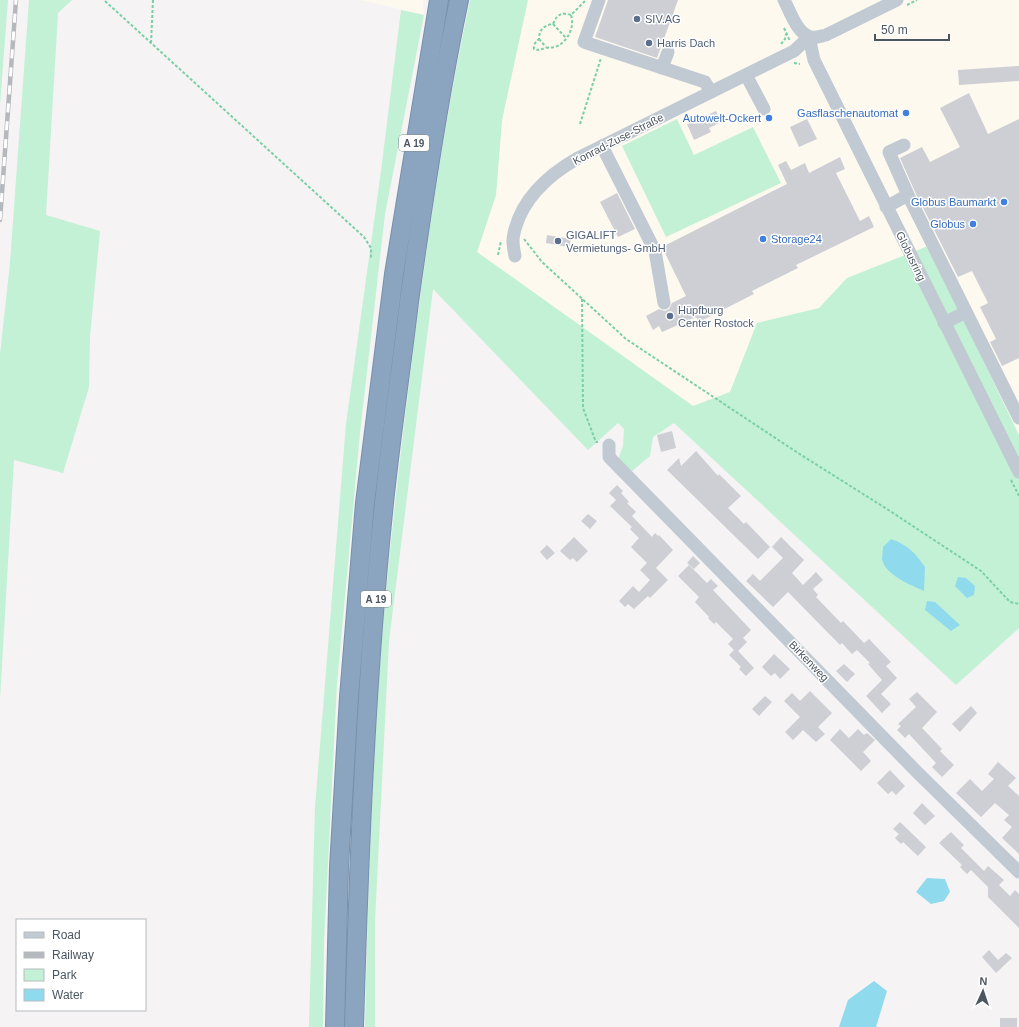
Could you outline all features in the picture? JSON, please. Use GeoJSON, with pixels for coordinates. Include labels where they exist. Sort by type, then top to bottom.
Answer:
{"type":"FeatureCollection","features":[{"type":"Feature","properties":{"kind":"highway","name":"A 19"},"geometry":{"type":"LineString","coordinates":[[354,1027],[359,869],[368,706],[384,504],[418,241],[450,40],[459,0]]}},
{"type":"Feature","properties":{"kind":"highway","name":"A 19"},"geometry":{"type":"LineString","coordinates":[[335,1027],[339,867],[349,698],[365,503],[394,274],[436,4]]}},
{"type":"Feature","properties":{"kind":"street"},"geometry":{"type":"LineString","coordinates":[[599,0],[584,42],[705,82],[711,92]]}},
{"type":"Feature","properties":{"kind":"street","name":"Globusring"},"geometry":{"type":"LineString","coordinates":[[784,0],[799,33],[814,60],[1019,472]]}},
{"type":"Feature","properties":{"kind":"street"},"geometry":{"type":"LineString","coordinates":[[799,33],[814,38],[826,35],[897,0]]}},
{"type":"Feature","properties":{"kind":"street","name":"Konrad-Zuse-Straße"},"geometry":{"type":"LineString","coordinates":[[515,256],[513,240],[517,221],[524,207],[534,192],[562,167],[794,51],[799,33]]}},
{"type":"Feature","properties":{"kind":"street"},"geometry":{"type":"LineString","coordinates":[[662,68],[668,52]]}},
{"type":"Feature","properties":{"kind":"street"},"geometry":{"type":"LineString","coordinates":[[746,75],[764,109]]}},
{"type":"Feature","properties":{"kind":"street"},"geometry":{"type":"LineString","coordinates":[[904,145],[889,152],[908,195],[1019,418]]}},
{"type":"Feature","properties":{"kind":"street"},"geometry":{"type":"LineString","coordinates":[[602,146],[655,251],[664,303]]}},
{"type":"Feature","properties":{"kind":"street"},"geometry":{"type":"LineString","coordinates":[[886,207],[908,195]]}},
{"type":"Feature","properties":{"kind":"street"},"geometry":{"type":"LineString","coordinates":[[944,323],[966,312]]}},
{"type":"Feature","properties":{"kind":"street","name":"Birkenweg"},"geometry":{"type":"LineString","coordinates":[[609,445],[608,457],[917,772],[1019,872]]}},
{"type":"Feature","properties":{"kind":"path"},"geometry":{"type":"LineString","coordinates":[[151,43],[153,0]]}},
{"type":"Feature","properties":{"kind":"path"},"geometry":{"type":"LineString","coordinates":[[105,1],[364,237],[371,248],[372,259]]}},
{"type":"Feature","properties":{"kind":"path"},"geometry":{"type":"LineString","coordinates":[[571,15],[585,1]]}},
{"type":"Feature","properties":{"kind":"path"},"geometry":{"type":"LineString","coordinates":[[540,39],[535,42],[534,49],[538,50],[546,47],[550,48],[558,46],[566,38],[572,28],[574,22],[571,15],[566,13],[561,14],[555,19],[553,24],[544,27],[539,34],[540,39],[546,47]]}},
{"type":"Feature","properties":{"kind":"path"},"geometry":{"type":"LineString","coordinates":[[553,24],[566,38]]}},
{"type":"Feature","properties":{"kind":"path"},"geometry":{"type":"LineString","coordinates":[[580,124],[605,49]]}},
{"type":"Feature","properties":{"kind":"path"},"geometry":{"type":"LineString","coordinates":[[788,64],[800,64]]}},
{"type":"Feature","properties":{"kind":"path"},"geometry":{"type":"LineString","coordinates":[[522,233],[524,239],[542,262],[626,339],[791,449],[890,511],[981,572],[1010,602],[1019,604]]}},
{"type":"Feature","properties":{"kind":"path"},"geometry":{"type":"LineString","coordinates":[[582,299],[583,408],[596,442],[609,445]]}},
{"type":"Feature","properties":{"kind":"shaded area"},"geometry":{"type":"Polygon","coordinates":[[[360,0],[423,0],[424,15],[391,7],[360,0]]]}},
{"type":"Feature","properties":{"kind":"shaded area"},"geometry":{"type":"Polygon","coordinates":[[[528,0],[1019,0],[1019,435],[928,246],[847,278],[819,308],[757,323],[730,392],[693,406],[477,252],[496,195],[502,120],[528,0]]]}},
{"type":"Feature","properties":{"kind":"green space"},"geometry":{"type":"Polygon","coordinates":[[[0,0],[8,0],[0,105],[0,0]]]}},
{"type":"Feature","properties":{"kind":"green space"},"geometry":{"type":"Polygon","coordinates":[[[29,0],[72,0],[58,13],[46,215],[100,231],[90,337],[89,387],[63,473],[14,460],[0,699],[0,354],[10,263],[29,0]]]}},
{"type":"Feature","properties":{"kind":"green space"},"geometry":{"type":"Polygon","coordinates":[[[470,0],[528,0],[502,120],[496,195],[477,252],[693,406],[730,392],[757,323],[819,308],[847,278],[928,246],[1019,435],[1019,628],[956,685],[674,423],[653,437],[650,456],[631,472],[618,460],[623,446],[624,429],[618,423],[588,450],[433,289],[389,641],[375,921],[375,1027],[365,1027],[373,783],[382,638],[396,490],[426,257],[446,128],[470,0]]]}},
{"type":"Feature","properties":{"kind":"green space"},"geometry":{"type":"Polygon","coordinates":[[[401,10],[424,15],[385,214],[360,433],[337,684],[324,943],[323,1027],[309,1027],[315,807],[346,424],[381,171],[401,10]]]}},
{"type":"Feature","properties":{"kind":"green space"},"geometry":{"type":"Polygon","coordinates":[[[677,119],[694,155],[753,127],[781,183],[666,237],[622,146],[677,119]]]}},
{"type":"Feature","properties":{"kind":"water"},"geometry":{"type":"Polygon","coordinates":[[[891,539],[911,550],[925,567],[924,591],[899,579],[884,565],[882,559],[883,547],[891,539]]]}},
{"type":"Feature","properties":{"kind":"water"},"geometry":{"type":"Polygon","coordinates":[[[958,577],[966,578],[975,586],[974,595],[967,598],[955,586],[958,577]]]}},
{"type":"Feature","properties":{"kind":"water"},"geometry":{"type":"Polygon","coordinates":[[[927,601],[935,602],[960,625],[951,631],[925,610],[927,601]]]}},
{"type":"Feature","properties":{"kind":"water"},"geometry":{"type":"Polygon","coordinates":[[[927,878],[945,879],[950,892],[944,901],[931,904],[916,892],[927,878]]]}},
{"type":"Feature","properties":{"kind":"water"},"geometry":{"type":"Polygon","coordinates":[[[874,981],[887,991],[876,1027],[839,1027],[848,1000],[874,981]]]}},
{"type":"Feature","properties":{"kind":"building","name":"SIV.AG"},"geometry":{"type":"Polygon","coordinates":[[[608,0],[678,0],[657,58],[595,37],[608,0]]]}},
{"type":"Feature","properties":{"kind":"building"},"geometry":{"type":"Polygon","coordinates":[[[1019,66],[1019,81],[959,85],[958,70],[1019,66]]]}},
{"type":"Feature","properties":{"kind":"building","name":"Globus"},"geometry":{"type":"Polygon","coordinates":[[[969,93],[988,134],[1019,119],[1019,358],[1002,366],[990,342],[996,339],[980,307],[988,303],[972,271],[958,277],[915,192],[900,158],[922,147],[930,162],[960,147],[940,108],[969,93]]]}},
{"type":"Feature","properties":{"kind":"building"},"geometry":{"type":"Polygon","coordinates":[[[716,111],[721,122],[709,128],[711,132],[694,140],[687,124],[716,111]]]}},
{"type":"Feature","properties":{"kind":"building"},"geometry":{"type":"Polygon","coordinates":[[[807,119],[817,139],[799,147],[790,127],[807,119]]]}},
{"type":"Feature","properties":{"kind":"building"},"geometry":{"type":"Polygon","coordinates":[[[840,157],[845,169],[836,173],[860,221],[869,216],[874,227],[796,265],[798,268],[752,291],[754,294],[699,322],[696,317],[662,332],[659,326],[653,330],[646,316],[659,309],[665,311],[669,309],[672,303],[686,296],[662,247],[787,184],[778,165],[786,161],[791,170],[805,163],[809,173],[840,157]]]}},
{"type":"Feature","properties":{"kind":"building"},"geometry":{"type":"Polygon","coordinates":[[[617,193],[635,229],[618,237],[600,202],[617,193]]]}},
{"type":"Feature","properties":{"kind":"building","name":"GIGALIFT Vermietungs- GmbH"},"geometry":{"type":"Polygon","coordinates":[[[547,235],[571,239],[569,247],[546,243],[547,235]]]}},
{"type":"Feature","properties":{"kind":"building"},"geometry":{"type":"Polygon","coordinates":[[[672,431],[676,448],[661,452],[657,435],[672,431]]]}},
{"type":"Feature","properties":{"kind":"building"},"geometry":{"type":"Polygon","coordinates":[[[696,451],[718,476],[719,474],[741,496],[728,508],[744,524],[746,522],[770,547],[758,559],[667,470],[679,458],[681,466],[696,451]]]}},
{"type":"Feature","properties":{"kind":"building"},"geometry":{"type":"Polygon","coordinates":[[[617,485],[623,491],[621,493],[629,502],[627,503],[636,512],[632,516],[652,537],[655,533],[658,536],[659,535],[673,550],[656,568],[668,580],[650,598],[648,596],[634,609],[628,604],[625,607],[619,601],[633,586],[639,592],[650,580],[640,570],[647,563],[631,547],[639,538],[630,529],[632,527],[610,506],[616,500],[609,493],[617,485]]]}},
{"type":"Feature","properties":{"kind":"building"},"geometry":{"type":"Polygon","coordinates":[[[588,514],[597,521],[590,529],[581,521],[588,514]]]}},
{"type":"Feature","properties":{"kind":"building"},"geometry":{"type":"Polygon","coordinates":[[[574,537],[588,551],[577,562],[573,558],[570,560],[560,551],[574,537]]]}},
{"type":"Feature","properties":{"kind":"building"},"geometry":{"type":"Polygon","coordinates":[[[781,537],[804,560],[792,573],[803,585],[816,572],[823,580],[813,589],[818,595],[816,597],[841,623],[843,621],[864,643],[869,639],[891,662],[886,666],[897,678],[881,694],[891,704],[882,713],[866,696],[882,680],[868,664],[870,663],[857,650],[852,654],[842,643],[840,645],[788,592],[773,607],[746,581],[753,574],[760,581],[783,558],[772,547],[781,537]]]}},
{"type":"Feature","properties":{"kind":"building"},"geometry":{"type":"Polygon","coordinates":[[[547,545],[555,553],[547,560],[540,552],[547,545]]]}},
{"type":"Feature","properties":{"kind":"building"},"geometry":{"type":"Polygon","coordinates":[[[693,556],[700,563],[694,569],[687,563],[693,556]]]}},
{"type":"Feature","properties":{"kind":"building"},"geometry":{"type":"Polygon","coordinates":[[[689,565],[707,583],[711,579],[718,586],[713,590],[751,630],[743,638],[747,642],[738,651],[754,668],[746,676],[739,669],[741,667],[729,655],[734,650],[728,644],[733,639],[716,622],[714,624],[708,618],[709,617],[695,602],[699,597],[678,576],[689,565]]]}},
{"type":"Feature","properties":{"kind":"building"},"geometry":{"type":"Polygon","coordinates":[[[774,654],[790,669],[780,679],[775,673],[771,676],[762,667],[774,654]]]}},
{"type":"Feature","properties":{"kind":"building"},"geometry":{"type":"Polygon","coordinates":[[[844,664],[855,674],[847,682],[836,671],[844,664]]]}},
{"type":"Feature","properties":{"kind":"building"},"geometry":{"type":"Polygon","coordinates":[[[810,691],[832,713],[818,727],[825,734],[816,742],[803,730],[793,740],[785,732],[800,717],[784,701],[792,693],[800,701],[810,691]]]}},
{"type":"Feature","properties":{"kind":"building"},"geometry":{"type":"Polygon","coordinates":[[[917,692],[937,712],[922,728],[942,749],[940,751],[954,765],[942,777],[932,767],[936,763],[909,734],[905,738],[897,730],[901,726],[898,724],[916,707],[909,699],[917,692]]]}},
{"type":"Feature","properties":{"kind":"building"},"geometry":{"type":"Polygon","coordinates":[[[765,696],[772,702],[759,716],[752,709],[765,696]]]}},
{"type":"Feature","properties":{"kind":"building"},"geometry":{"type":"Polygon","coordinates":[[[971,706],[977,713],[960,732],[952,724],[971,706]]]}},
{"type":"Feature","properties":{"kind":"building"},"geometry":{"type":"Polygon","coordinates":[[[840,729],[849,738],[858,729],[864,735],[867,733],[875,740],[863,752],[871,761],[861,771],[830,740],[840,729]]]}},
{"type":"Feature","properties":{"kind":"building"},"geometry":{"type":"Polygon","coordinates":[[[998,762],[1016,778],[1008,786],[1019,796],[1019,854],[1002,838],[1012,827],[1004,820],[1009,815],[995,803],[981,817],[956,793],[970,779],[982,791],[994,779],[988,774],[998,762]]]}},
{"type":"Feature","properties":{"kind":"building"},"geometry":{"type":"Polygon","coordinates":[[[890,770],[905,786],[896,795],[892,791],[888,794],[877,783],[890,770]]]}},
{"type":"Feature","properties":{"kind":"building"},"geometry":{"type":"Polygon","coordinates":[[[922,803],[935,816],[925,825],[913,813],[922,803]]]}},
{"type":"Feature","properties":{"kind":"building"},"geometry":{"type":"Polygon","coordinates":[[[900,822],[926,847],[918,856],[903,842],[901,844],[895,838],[899,834],[893,829],[900,822]]]}},
{"type":"Feature","properties":{"kind":"building"},"geometry":{"type":"Polygon","coordinates":[[[951,832],[964,845],[961,848],[984,871],[988,866],[1004,880],[999,885],[1010,896],[1015,890],[1019,894],[1019,928],[988,897],[988,887],[971,870],[967,874],[960,867],[962,865],[939,843],[951,832]]]}},
{"type":"Feature","properties":{"kind":"building"},"geometry":{"type":"Polygon","coordinates":[[[989,950],[998,960],[1006,953],[1012,958],[996,973],[982,957],[989,950]]]}},
{"type":"Feature","properties":{"kind":"building"},"geometry":{"type":"Polygon","coordinates":[[[1000,1018],[1017,1018],[1017,1027],[1000,1027],[1000,1018]]]}},
{"type":"Feature","properties":{"kind":"railway"},"geometry":{"type":"LineString","coordinates":[[0,220],[16,0]]}},
{"type":"Feature","properties":{"kind":"place","name":"SIV.AG"},"geometry":{"type":"Point","coordinates":[637,19]}},
{"type":"Feature","properties":{"kind":"place","name":"Harris Dach"},"geometry":{"type":"Point","coordinates":[649,43]}},
{"type":"Feature","properties":{"kind":"place","name":"Gasflaschenautomat"},"geometry":{"type":"Point","coordinates":[906,113]}},
{"type":"Feature","properties":{"kind":"place","name":"Autowelt-Ockert"},"geometry":{"type":"Point","coordinates":[769,118]}},
{"type":"Feature","properties":{"kind":"place","name":"Globus Baumarkt"},"geometry":{"type":"Point","coordinates":[1004,202]}},
{"type":"Feature","properties":{"kind":"place","name":"Globus"},"geometry":{"type":"Point","coordinates":[973,224]}},
{"type":"Feature","properties":{"kind":"place","name":"Storage24"},"geometry":{"type":"Point","coordinates":[763,239]}},
{"type":"Feature","properties":{"kind":"place","name":"GIGALIFT Vermietungs- GmbH"},"geometry":{"type":"Point","coordinates":[558,241]}},
{"type":"Feature","properties":{"kind":"place","name":"Hüpfburg Center Rostock"},"geometry":{"type":"Point","coordinates":[670,316]}}]}
